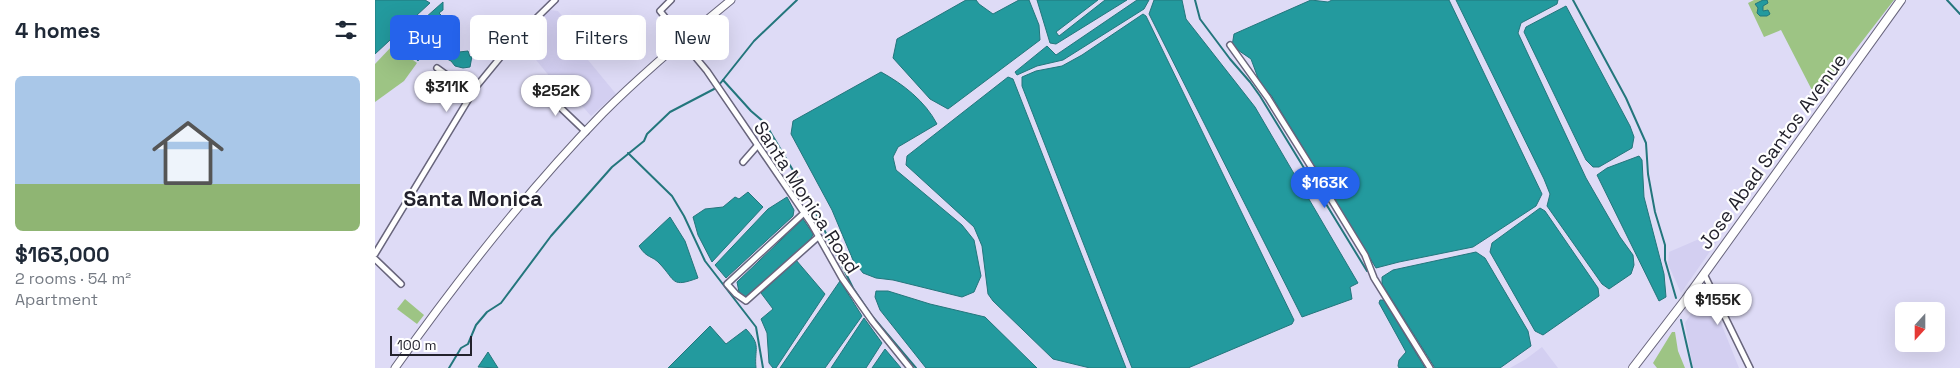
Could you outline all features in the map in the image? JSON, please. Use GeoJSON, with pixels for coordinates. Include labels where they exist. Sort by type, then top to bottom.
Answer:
{"type":"FeatureCollection","features":[{"type":"Feature","properties":{"kind":"highway","name":"Jose Abad Santos Avenue"},"geometry":{"type":"LineString","coordinates":[[1633,368],[1704,274],[1901,0]]}},
{"type":"Feature","properties":{"kind":"main road"},"geometry":{"type":"LineString","coordinates":[[713,15],[731,0]]}},
{"type":"Feature","properties":{"kind":"main road"},"geometry":{"type":"LineString","coordinates":[[395,368],[450,290],[512,212],[604,112],[661,60]]}},
{"type":"Feature","properties":{"kind":"street"},"geometry":{"type":"LineString","coordinates":[[375,254],[472,93],[517,36],[555,0]]}},
{"type":"Feature","properties":{"kind":"street","name":"Santa Monica Road"},"geometry":{"type":"LineString","coordinates":[[664,15],[661,11],[671,0]]}},
{"type":"Feature","properties":{"kind":"street"},"geometry":{"type":"LineString","coordinates":[[1230,45],[1268,98],[1318,178],[1365,255],[1374,278],[1430,368]]}},
{"type":"Feature","properties":{"kind":"street","name":"Santa Monica Road"},"geometry":{"type":"LineString","coordinates":[[698,60],[804,213],[842,278],[873,322],[910,368]]}},
{"type":"Feature","properties":{"kind":"street"},"geometry":{"type":"LineString","coordinates":[[437,68],[472,93]]}},
{"type":"Feature","properties":{"kind":"street"},"geometry":{"type":"LineString","coordinates":[[541,89],[586,132]]}},
{"type":"Feature","properties":{"kind":"street"},"geometry":{"type":"LineString","coordinates":[[743,162],[757,146]]}},
{"type":"Feature","properties":{"kind":"street"},"geometry":{"type":"LineString","coordinates":[[804,213],[727,284],[745,301],[818,237]]}},
{"type":"Feature","properties":{"kind":"street"},"geometry":{"type":"LineString","coordinates":[[375,259],[401,284]]}},
{"type":"Feature","properties":{"kind":"street"},"geometry":{"type":"LineString","coordinates":[[1704,274],[1750,368]]}},
{"type":"Feature","properties":{"kind":"shaded area"},"geometry":{"type":"Polygon","coordinates":[[[375,0],[425,0],[430,3],[417,15],[390,15],[390,40],[375,54],[375,0]]]}},
{"type":"Feature","properties":{"kind":"shaded area"},"geometry":{"type":"Polygon","coordinates":[[[966,0],[976,0],[993,14],[1019,0],[1029,0],[1039,25],[1040,40],[948,109],[930,99],[893,58],[897,39],[966,0]]]}},
{"type":"Feature","properties":{"kind":"shaded area"},"geometry":{"type":"Polygon","coordinates":[[[1037,0],[1098,0],[1056,32],[1059,36],[1105,0],[1127,0],[1056,44],[1050,43],[1037,0]]]}},
{"type":"Feature","properties":{"kind":"shaded area"},"geometry":{"type":"Polygon","coordinates":[[[1137,0],[1149,0],[1144,9],[1063,60],[1037,66],[1017,75],[1015,72],[1047,46],[1056,55],[1137,0]]]}},
{"type":"Feature","properties":{"kind":"shaded area"},"geometry":{"type":"Polygon","coordinates":[[[1154,0],[1182,0],[1186,19],[1255,107],[1358,283],[1350,287],[1352,299],[1302,317],[1149,14],[1154,0]]]}},
{"type":"Feature","properties":{"kind":"shaded area"},"geometry":{"type":"Polygon","coordinates":[[[1311,0],[1328,2],[1332,0],[1449,0],[1542,194],[1536,206],[1473,247],[1376,268],[1271,95],[1261,86],[1251,59],[1232,46],[1234,34],[1311,0]]]}},
{"type":"Feature","properties":{"kind":"shaded area"},"geometry":{"type":"Polygon","coordinates":[[[1456,0],[1558,0],[1557,4],[1521,23],[1518,33],[1586,178],[1620,237],[1633,255],[1634,265],[1631,274],[1609,289],[1602,284],[1547,206],[1550,194],[1544,179],[1456,0]]]}},
{"type":"Feature","properties":{"kind":"shaded area"},"geometry":{"type":"Polygon","coordinates":[[[1754,0],[1894,0],[1816,98],[1781,30],[1764,37],[1748,3],[1754,0]]]}},
{"type":"Feature","properties":{"kind":"shaded area"},"geometry":{"type":"Polygon","coordinates":[[[1767,0],[1768,3],[1763,6],[1763,11],[1768,10],[1770,14],[1767,16],[1760,16],[1757,13],[1758,8],[1755,4],[1767,0]]]}},
{"type":"Feature","properties":{"kind":"shaded area"},"geometry":{"type":"Polygon","coordinates":[[[443,2],[443,10],[439,13],[441,15],[428,15],[443,2]]]}},
{"type":"Feature","properties":{"kind":"shaded area"},"geometry":{"type":"Polygon","coordinates":[[[1566,6],[1630,126],[1634,137],[1632,148],[1599,167],[1593,167],[1586,160],[1524,32],[1526,27],[1566,6]]]}},
{"type":"Feature","properties":{"kind":"shaded area"},"geometry":{"type":"Polygon","coordinates":[[[550,10],[558,11],[561,15],[557,15],[557,60],[588,60],[616,94],[591,116],[570,92],[567,94],[559,88],[536,60],[547,60],[547,15],[543,15],[550,10]]]}},
{"type":"Feature","properties":{"kind":"shaded area"},"geometry":{"type":"Polygon","coordinates":[[[1143,14],[1146,16],[1294,320],[1292,324],[1188,368],[1132,368],[1022,86],[1022,77],[1036,71],[1062,66],[1082,55],[1143,14]]]}},
{"type":"Feature","properties":{"kind":"shaded area"},"geometry":{"type":"Polygon","coordinates":[[[390,48],[390,60],[413,60],[417,63],[404,81],[375,102],[375,64],[390,48]]]}},
{"type":"Feature","properties":{"kind":"shaded area"},"geometry":{"type":"Polygon","coordinates":[[[468,51],[471,60],[470,67],[463,68],[455,66],[449,60],[460,60],[460,52],[468,51]]]}},
{"type":"Feature","properties":{"kind":"shaded area"},"geometry":{"type":"Polygon","coordinates":[[[881,72],[913,94],[937,124],[898,147],[893,157],[896,170],[962,225],[974,240],[981,276],[974,292],[962,297],[893,280],[876,278],[863,273],[853,260],[832,210],[791,134],[793,121],[881,72]]]}},
{"type":"Feature","properties":{"kind":"shaded area"},"geometry":{"type":"Polygon","coordinates":[[[1008,77],[1013,79],[1126,368],[1090,368],[1053,359],[988,294],[982,246],[974,227],[906,165],[907,156],[1008,77]]]}},
{"type":"Feature","properties":{"kind":"shaded area"},"geometry":{"type":"Polygon","coordinates":[[[1639,156],[1642,160],[1644,197],[1664,274],[1666,297],[1659,301],[1597,175],[1607,168],[1639,156]]]}},
{"type":"Feature","properties":{"kind":"shaded area"},"geometry":{"type":"Polygon","coordinates":[[[748,192],[763,207],[712,262],[698,235],[693,217],[705,209],[723,207],[735,197],[739,199],[748,192]]]}},
{"type":"Feature","properties":{"kind":"shaded area"},"geometry":{"type":"Polygon","coordinates":[[[787,197],[794,210],[793,216],[726,278],[715,265],[768,209],[787,197]]]}},
{"type":"Feature","properties":{"kind":"shaded area"},"geometry":{"type":"Polygon","coordinates":[[[1540,208],[1545,211],[1598,288],[1599,296],[1543,335],[1535,331],[1490,252],[1492,243],[1540,208]]]}},
{"type":"Feature","properties":{"kind":"shaded area"},"geometry":{"type":"Polygon","coordinates":[[[670,217],[685,241],[698,278],[683,282],[675,281],[657,261],[645,253],[639,246],[670,217]]]}},
{"type":"Feature","properties":{"kind":"shaded area"},"geometry":{"type":"Polygon","coordinates":[[[803,219],[813,234],[811,239],[745,299],[739,292],[737,282],[803,219]]]}},
{"type":"Feature","properties":{"kind":"shaded area"},"geometry":{"type":"Polygon","coordinates":[[[1727,227],[1681,293],[1668,264],[1669,252],[1727,227]]]}},
{"type":"Feature","properties":{"kind":"shaded area"},"geometry":{"type":"Polygon","coordinates":[[[1476,252],[1485,258],[1528,331],[1531,346],[1500,368],[1435,368],[1382,284],[1382,277],[1393,270],[1476,252]]]}},
{"type":"Feature","properties":{"kind":"shaded area"},"geometry":{"type":"Polygon","coordinates":[[[796,260],[825,294],[776,368],[773,368],[769,363],[767,333],[761,319],[773,309],[761,293],[796,260]]]}},
{"type":"Feature","properties":{"kind":"shaded area"},"geometry":{"type":"Polygon","coordinates":[[[840,281],[862,316],[825,368],[780,368],[840,281]]]}},
{"type":"Feature","properties":{"kind":"shaded area"},"geometry":{"type":"Polygon","coordinates":[[[1707,289],[1739,368],[1693,368],[1685,323],[1707,289]]]}},
{"type":"Feature","properties":{"kind":"shaded area"},"geometry":{"type":"Polygon","coordinates":[[[876,291],[888,291],[930,304],[985,317],[1037,368],[926,368],[880,310],[875,297],[876,291]]]}},
{"type":"Feature","properties":{"kind":"shaded area"},"geometry":{"type":"Polygon","coordinates":[[[405,299],[424,315],[417,324],[397,309],[405,299]]]}},
{"type":"Feature","properties":{"kind":"shaded area"},"geometry":{"type":"Polygon","coordinates":[[[1380,300],[1384,300],[1425,368],[1399,368],[1399,360],[1406,352],[1379,303],[1380,300]]]}},
{"type":"Feature","properties":{"kind":"shaded area"},"geometry":{"type":"Polygon","coordinates":[[[864,318],[882,343],[866,368],[831,368],[864,318]]]}},
{"type":"Feature","properties":{"kind":"shaded area"},"geometry":{"type":"Polygon","coordinates":[[[710,326],[726,344],[746,329],[756,344],[756,368],[668,368],[710,326]]]}},
{"type":"Feature","properties":{"kind":"shaded area"},"geometry":{"type":"Polygon","coordinates":[[[1672,332],[1675,332],[1678,351],[1685,368],[1657,368],[1653,363],[1672,332]]]}},
{"type":"Feature","properties":{"kind":"shaded area"},"geometry":{"type":"Polygon","coordinates":[[[1542,347],[1558,368],[1510,368],[1526,359],[1542,347]]]}},
{"type":"Feature","properties":{"kind":"shaded area"},"geometry":{"type":"Polygon","coordinates":[[[885,349],[901,368],[872,368],[885,349]]]}},
{"type":"Feature","properties":{"kind":"shaded area"},"geometry":{"type":"Polygon","coordinates":[[[488,352],[498,368],[478,367],[488,352]]]}},
{"type":"Feature","properties":{"kind":"waterway"},"geometry":{"type":"LineString","coordinates":[[719,85],[754,41],[797,0]]}},
{"type":"Feature","properties":{"kind":"waterway"},"geometry":{"type":"LineString","coordinates":[[1195,0],[1200,19],[1260,96],[1367,271]]}},
{"type":"Feature","properties":{"kind":"waterway"},"geometry":{"type":"LineString","coordinates":[[1573,0],[1626,98],[1646,143],[1648,174],[1655,212],[1665,245],[1665,260],[1676,298]]}},
{"type":"Feature","properties":{"kind":"waterway"},"geometry":{"type":"LineString","coordinates":[[1947,0],[1960,14]]}},
{"type":"Feature","properties":{"kind":"waterway"},"geometry":{"type":"LineString","coordinates":[[723,80],[751,111],[765,123],[804,189],[853,288],[872,316],[916,368]]}},
{"type":"Feature","properties":{"kind":"waterway"},"geometry":{"type":"LineString","coordinates":[[449,368],[461,348],[468,344],[476,325],[487,312],[501,303],[551,236],[612,167],[644,141],[647,134],[670,112],[716,88]]}},
{"type":"Feature","properties":{"kind":"waterway"},"geometry":{"type":"LineString","coordinates":[[628,153],[672,196],[684,216],[705,261],[756,327],[763,368]]}},
{"type":"Feature","properties":{"kind":"waterway"},"geometry":{"type":"LineString","coordinates":[[1681,320],[1692,368]]}},
{"type":"Feature","properties":{"kind":"district","name":"Santa Monica"},"geometry":{"type":"Point","coordinates":[473,199]}}]}
